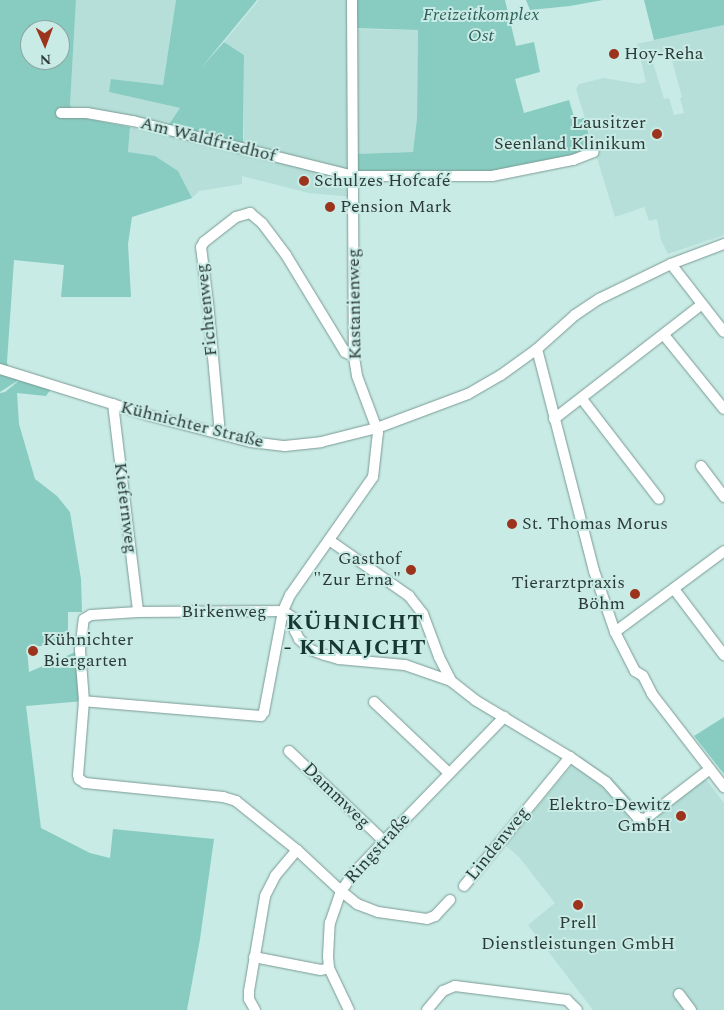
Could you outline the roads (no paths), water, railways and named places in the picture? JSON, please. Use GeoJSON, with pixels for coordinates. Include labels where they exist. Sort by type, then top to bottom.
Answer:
{"type":"FeatureCollection","features":[{"type":"Feature","properties":{"kind":"street","name":"Kastanienweg"},"geometry":{"type":"LineString","coordinates":[[352,0],[354,357],[358,376],[377,428]]}},
{"type":"Feature","properties":{"kind":"street","name":"Am Waldfriedhof"},"geometry":{"type":"LineString","coordinates":[[61,113],[87,114],[133,121],[353,176]]}},
{"type":"Feature","properties":{"kind":"street"},"geometry":{"type":"LineString","coordinates":[[353,176],[492,176],[573,160],[594,152]]}},
{"type":"Feature","properties":{"kind":"street","name":"Fichtenweg"},"geometry":{"type":"LineString","coordinates":[[220,434],[201,248],[204,242],[236,217],[250,213],[262,223],[286,255],[346,352],[354,357]]}},
{"type":"Feature","properties":{"kind":"street","name":"Kühnichter Straße"},"geometry":{"type":"LineString","coordinates":[[0,369],[113,404],[251,442],[285,446],[321,442],[377,428],[468,394],[501,375],[538,349],[575,315],[599,299],[671,264],[724,244]]}},
{"type":"Feature","properties":{"kind":"street"},"geometry":{"type":"LineString","coordinates":[[671,264],[724,332]]}},
{"type":"Feature","properties":{"kind":"street"},"geometry":{"type":"LineString","coordinates":[[554,419],[702,304]]}},
{"type":"Feature","properties":{"kind":"street"},"geometry":{"type":"LineString","coordinates":[[664,335],[724,409]]}},
{"type":"Feature","properties":{"kind":"street"},"geometry":{"type":"LineString","coordinates":[[538,349],[554,419],[594,571],[615,632],[635,671],[643,676],[652,694],[724,787]]}},
{"type":"Feature","properties":{"kind":"street"},"geometry":{"type":"LineString","coordinates":[[582,399],[659,499]]}},
{"type":"Feature","properties":{"kind":"street","name":"Kiefernweg"},"geometry":{"type":"LineString","coordinates":[[113,404],[138,612]]}},
{"type":"Feature","properties":{"kind":"street"},"geometry":{"type":"LineString","coordinates":[[377,428],[373,477],[297,582],[283,611],[292,617],[295,632],[299,639],[312,650],[339,659],[405,665],[451,681],[475,700],[570,757],[611,786],[634,816],[641,819],[645,819],[710,769]]}},
{"type":"Feature","properties":{"kind":"street"},"geometry":{"type":"LineString","coordinates":[[701,466],[724,497]]}},
{"type":"Feature","properties":{"kind":"street"},"geometry":{"type":"LineString","coordinates":[[329,540],[409,596],[423,614],[451,681]]}},
{"type":"Feature","properties":{"kind":"street"},"geometry":{"type":"LineString","coordinates":[[615,632],[724,552]]}},
{"type":"Feature","properties":{"kind":"street"},"geometry":{"type":"LineString","coordinates":[[674,589],[724,655]]}},
{"type":"Feature","properties":{"kind":"street","name":"Birkenweg"},"geometry":{"type":"LineString","coordinates":[[84,701],[260,716],[264,712],[283,611],[98,613],[84,619],[80,650],[84,701],[78,775],[81,782],[224,797],[243,805],[297,850]]}},
{"type":"Feature","properties":{"kind":"street"},"geometry":{"type":"LineString","coordinates":[[431,674],[442,663]]}},
{"type":"Feature","properties":{"kind":"street"},"geometry":{"type":"LineString","coordinates":[[374,702],[449,773]]}},
{"type":"Feature","properties":{"kind":"street","name":"Ringstraße"},"geometry":{"type":"LineString","coordinates":[[343,1008],[329,968],[328,935],[335,903],[341,891],[355,872],[384,841],[504,717]]}},
{"type":"Feature","properties":{"kind":"street","name":"Dammweg"},"geometry":{"type":"LineString","coordinates":[[289,751],[384,841]]}},
{"type":"Feature","properties":{"kind":"street","name":"Lindenweg"},"geometry":{"type":"LineString","coordinates":[[464,886],[570,757]]}},
{"type":"Feature","properties":{"kind":"street"},"geometry":{"type":"LineString","coordinates":[[254,1010],[249,999],[262,913],[271,883],[297,850],[357,904],[378,912],[420,918],[435,916],[450,900]]}},
{"type":"Feature","properties":{"kind":"street"},"geometry":{"type":"LineString","coordinates":[[254,957],[321,970],[329,968]]}},
{"type":"Feature","properties":{"kind":"street"},"geometry":{"type":"LineString","coordinates":[[427,1010],[443,991],[455,986],[567,1000],[577,1010]]}},
{"type":"Feature","properties":{"kind":"street"},"geometry":{"type":"LineString","coordinates":[[679,994],[692,1010]]}},
{"type":"Feature","properties":{"kind":"place","name":"Hoy-Reha"},"geometry":{"type":"Point","coordinates":[614,54]}},
{"type":"Feature","properties":{"kind":"place","name":"Lausitzer Seenland Klinikum"},"geometry":{"type":"Point","coordinates":[657,134]}},
{"type":"Feature","properties":{"kind":"place","name":"Schulzes Hofcafé"},"geometry":{"type":"Point","coordinates":[304,181]}},
{"type":"Feature","properties":{"kind":"place","name":"Pension Mark"},"geometry":{"type":"Point","coordinates":[330,207]}},
{"type":"Feature","properties":{"kind":"place","name":"St. Thomas Morus"},"geometry":{"type":"Point","coordinates":[512,524]}},
{"type":"Feature","properties":{"kind":"place","name":"Gasthof \"Zur Erna\""},"geometry":{"type":"Point","coordinates":[411,570]}},
{"type":"Feature","properties":{"kind":"place","name":"Tierarztpraxis Böhm"},"geometry":{"type":"Point","coordinates":[635,594]}},
{"type":"Feature","properties":{"kind":"place","name":"Kühnichter Biergarten"},"geometry":{"type":"Point","coordinates":[33,651]}},
{"type":"Feature","properties":{"kind":"place","name":"Elektro-Dewitz GmbH"},"geometry":{"type":"Point","coordinates":[681,816]}},
{"type":"Feature","properties":{"kind":"place","name":"Prell Dienstleistungen GmbH"},"geometry":{"type":"Point","coordinates":[578,905]}},
{"type":"Feature","properties":{"kind":"district","name":"KÜHNICHT - KINAJCHT"},"geometry":{"type":"Point","coordinates":[355,634]}},
{"type":"Feature","properties":{"kind":"park label","name":"Freizeitkomplex Ost"},"geometry":{"type":"Point","coordinates":[481,26]}}]}
